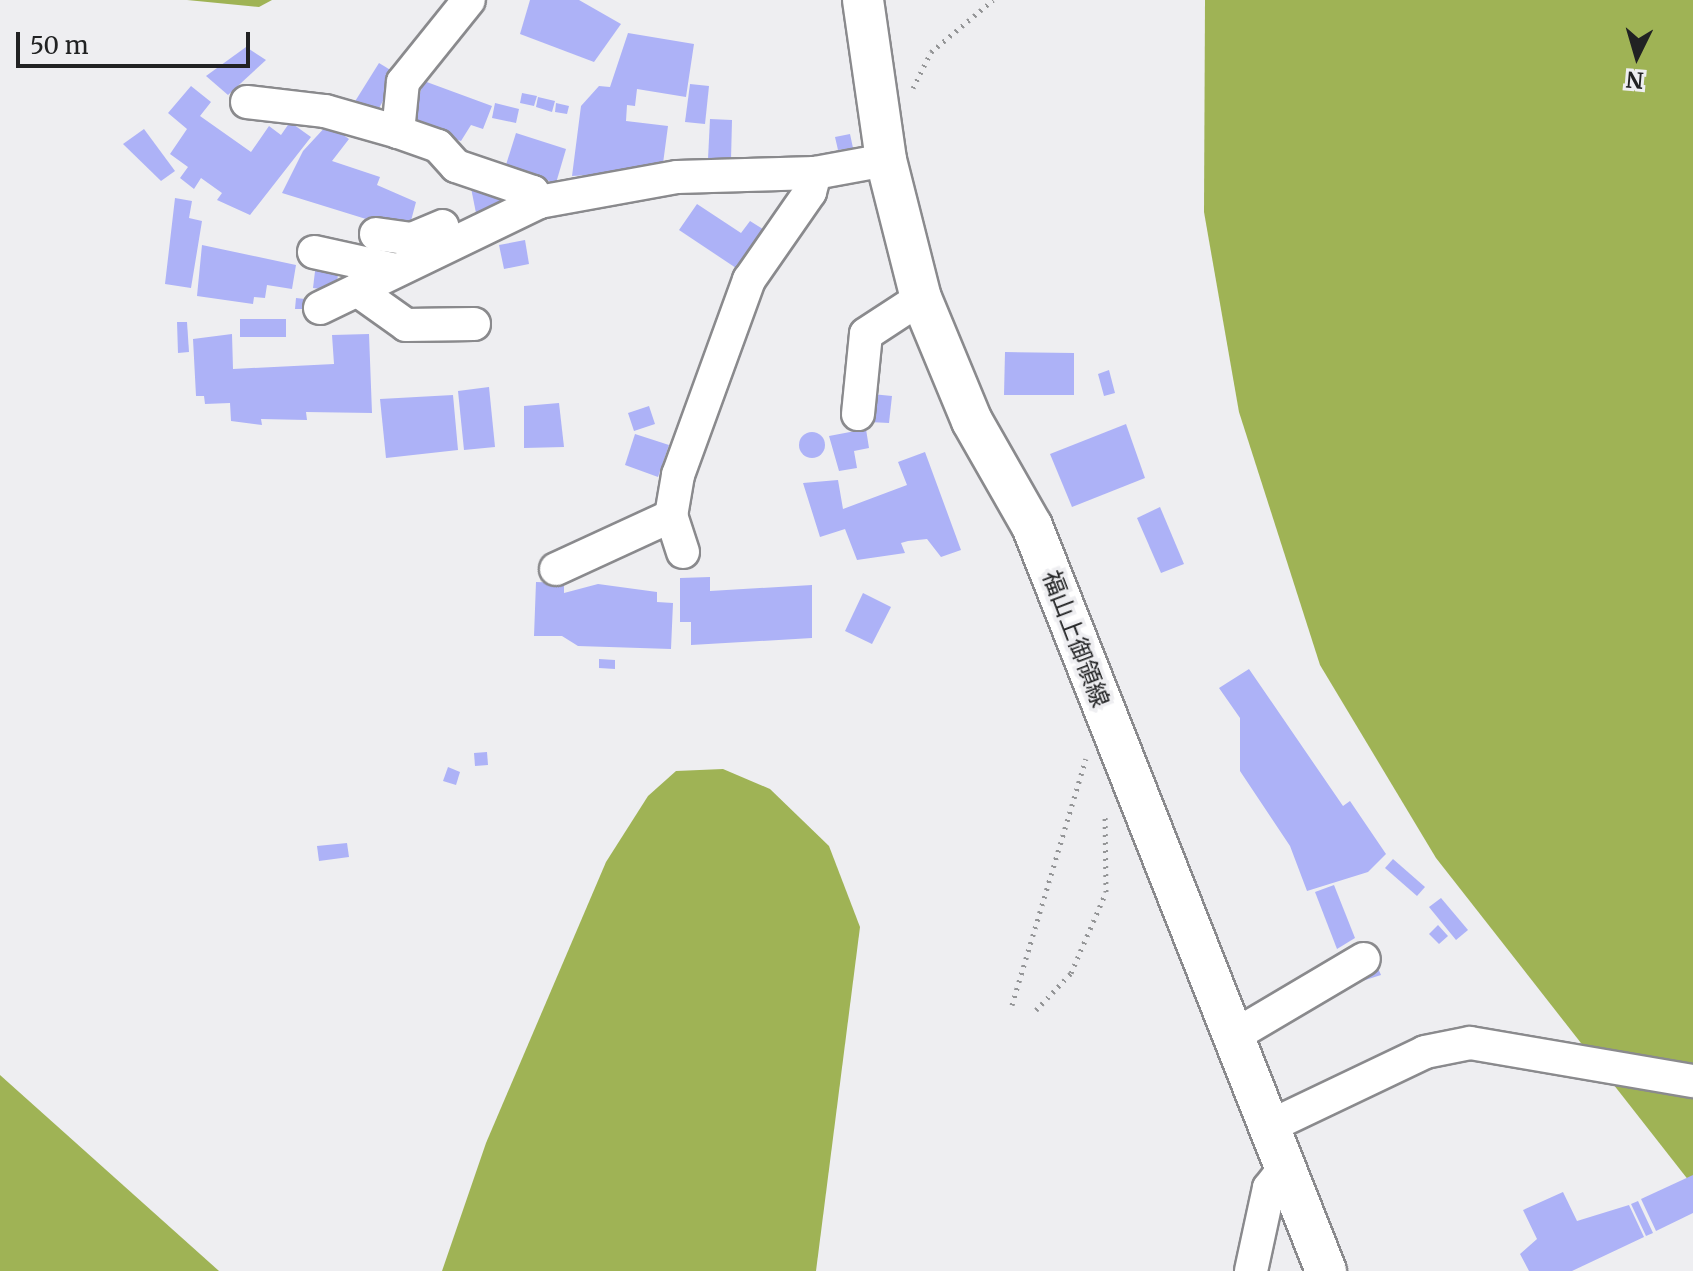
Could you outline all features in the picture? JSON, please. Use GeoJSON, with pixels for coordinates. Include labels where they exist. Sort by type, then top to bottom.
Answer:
{"type":"FeatureCollection","features":[{"type":"Feature","properties":{"kind":"main road","name":"福山上御領線"},"geometry":{"type":"LineString","coordinates":[[863,0],[884,145],[921,298],[972,421],[1032,526],[1266,1128],[1326,1271]]}},
{"type":"Feature","properties":{"kind":"street"},"geometry":{"type":"LineString","coordinates":[[398,132],[403,82],[469,0]]}},
{"type":"Feature","properties":{"kind":"street"},"geometry":{"type":"LineString","coordinates":[[247,102],[325,111],[398,132],[438,146],[456,166],[533,192],[539,202]]}},
{"type":"Feature","properties":{"kind":"street"},"geometry":{"type":"LineString","coordinates":[[320,308],[462,233],[539,202],[677,177],[815,173],[884,145]]}},
{"type":"Feature","properties":{"kind":"street"},"geometry":{"type":"LineString","coordinates":[[683,552],[671,516],[678,475],[749,280],[810,192],[815,173]]}},
{"type":"Feature","properties":{"kind":"street"},"geometry":{"type":"LineString","coordinates":[[376,234],[412,239],[443,226],[462,233]]}},
{"type":"Feature","properties":{"kind":"street"},"geometry":{"type":"LineString","coordinates":[[314,252],[392,269]]}},
{"type":"Feature","properties":{"kind":"street"},"geometry":{"type":"LineString","coordinates":[[357,290],[406,325],[474,324]]}},
{"type":"Feature","properties":{"kind":"street"},"geometry":{"type":"LineString","coordinates":[[858,414],[866,334],[921,298]]}},
{"type":"Feature","properties":{"kind":"street"},"geometry":{"type":"LineString","coordinates":[[556,569],[671,516]]}},
{"type":"Feature","properties":{"kind":"street"},"geometry":{"type":"LineString","coordinates":[[1232,1037],[1364,959]]}},
{"type":"Feature","properties":{"kind":"street"},"geometry":{"type":"LineString","coordinates":[[1266,1128],[1425,1052],[1470,1043],[1693,1081]]}},
{"type":"Feature","properties":{"kind":"street"},"geometry":{"type":"LineString","coordinates":[[1251,1271],[1269,1188],[1283,1170]]}},
{"type":"Feature","properties":{"kind":"path"},"geometry":{"type":"LineString","coordinates":[[884,145],[931,52],[993,0]]}},
{"type":"Feature","properties":{"kind":"path"},"geometry":{"type":"LineString","coordinates":[[1012,1005],[1078,773],[1096,745],[1115,741]]}},
{"type":"Feature","properties":{"kind":"path"},"geometry":{"type":"LineString","coordinates":[[1036,1010],[1071,973],[1106,892],[1104,807]]}},
{"type":"Feature","properties":{"kind":"green space"},"geometry":{"type":"Polygon","coordinates":[[[187,0],[272,0],[259,7],[187,0]]]}},
{"type":"Feature","properties":{"kind":"green space"},"geometry":{"type":"Polygon","coordinates":[[[1205,0],[1693,0],[1693,1186],[1436,858],[1320,665],[1239,412],[1204,212],[1205,0]]]}},
{"type":"Feature","properties":{"kind":"green space"},"geometry":{"type":"Polygon","coordinates":[[[723,769],[770,789],[829,846],[860,927],[816,1271],[442,1271],[486,1143],[606,862],[648,796],[676,771],[723,769]]]}},
{"type":"Feature","properties":{"kind":"green space"},"geometry":{"type":"Polygon","coordinates":[[[0,1075],[219,1271],[0,1271],[0,1075]]]}},
{"type":"Feature","properties":{"kind":"building"},"geometry":{"type":"Polygon","coordinates":[[[530,0],[579,0],[621,24],[594,62],[520,34],[530,0]]]}},
{"type":"Feature","properties":{"kind":"building"},"geometry":{"type":"Polygon","coordinates":[[[628,33],[694,44],[686,97],[637,89],[635,106],[627,105],[626,121],[668,126],[662,171],[572,176],[581,106],[599,86],[610,87],[628,33]]]}},
{"type":"Feature","properties":{"kind":"building"},"geometry":{"type":"Polygon","coordinates":[[[246,47],[266,60],[228,95],[206,76],[246,47]]]}},
{"type":"Feature","properties":{"kind":"building"},"geometry":{"type":"Polygon","coordinates":[[[379,63],[397,74],[375,116],[354,103],[379,63]]]}},
{"type":"Feature","properties":{"kind":"building"},"geometry":{"type":"Polygon","coordinates":[[[424,81],[492,106],[483,129],[471,125],[461,141],[410,123],[424,81]]]}},
{"type":"Feature","properties":{"kind":"building"},"geometry":{"type":"Polygon","coordinates":[[[690,84],[709,86],[705,124],[685,122],[690,84]]]}},
{"type":"Feature","properties":{"kind":"building"},"geometry":{"type":"Polygon","coordinates":[[[191,86],[211,102],[200,116],[251,152],[269,126],[281,135],[290,122],[311,137],[250,215],[217,200],[222,193],[201,178],[194,189],[180,178],[188,167],[170,154],[187,129],[168,113],[191,86]]]}},
{"type":"Feature","properties":{"kind":"building"},"geometry":{"type":"Polygon","coordinates":[[[522,93],[537,96],[534,106],[520,103],[522,93]]]}},
{"type":"Feature","properties":{"kind":"building"},"geometry":{"type":"Polygon","coordinates":[[[538,97],[555,101],[552,112],[536,107],[538,97]]]}},
{"type":"Feature","properties":{"kind":"building"},"geometry":{"type":"Polygon","coordinates":[[[495,103],[519,109],[516,123],[492,118],[495,103]]]}},
{"type":"Feature","properties":{"kind":"building"},"geometry":{"type":"Polygon","coordinates":[[[556,103],[569,106],[567,114],[555,112],[556,103]]]}},
{"type":"Feature","properties":{"kind":"building"},"geometry":{"type":"Polygon","coordinates":[[[710,119],[732,120],[731,160],[708,159],[710,119]]]}},
{"type":"Feature","properties":{"kind":"building"},"geometry":{"type":"Polygon","coordinates":[[[328,124],[349,139],[332,161],[380,177],[377,185],[416,202],[408,232],[282,193],[303,151],[328,124]]]}},
{"type":"Feature","properties":{"kind":"building"},"geometry":{"type":"Polygon","coordinates":[[[144,129],[175,171],[161,181],[123,144],[144,129]]]}},
{"type":"Feature","properties":{"kind":"building"},"geometry":{"type":"Polygon","coordinates":[[[516,133],[566,149],[556,183],[505,168],[516,133]]]}},
{"type":"Feature","properties":{"kind":"building"},"geometry":{"type":"Polygon","coordinates":[[[850,134],[853,148],[838,150],[835,137],[850,134]]]}},
{"type":"Feature","properties":{"kind":"building"},"geometry":{"type":"Polygon","coordinates":[[[470,183],[512,199],[476,213],[470,183]]]}},
{"type":"Feature","properties":{"kind":"building"},"geometry":{"type":"Polygon","coordinates":[[[175,198],[192,201],[189,218],[202,221],[191,288],[165,284],[175,198]]]}},
{"type":"Feature","properties":{"kind":"building"},"geometry":{"type":"Polygon","coordinates":[[[697,204],[741,233],[750,221],[769,233],[739,270],[679,230],[697,204]]]}},
{"type":"Feature","properties":{"kind":"building"},"geometry":{"type":"Polygon","coordinates":[[[525,240],[529,264],[504,269],[499,245],[525,240]]]}},
{"type":"Feature","properties":{"kind":"building"},"geometry":{"type":"Polygon","coordinates":[[[202,245],[296,265],[292,289],[267,285],[265,298],[254,297],[253,304],[197,296],[202,245]]]}},
{"type":"Feature","properties":{"kind":"building"},"geometry":{"type":"Polygon","coordinates":[[[316,263],[339,266],[336,291],[313,288],[316,263]]]}},
{"type":"Feature","properties":{"kind":"building"},"geometry":{"type":"Polygon","coordinates":[[[296,298],[305,299],[304,309],[295,309],[296,298]]]}},
{"type":"Feature","properties":{"kind":"building"},"geometry":{"type":"Polygon","coordinates":[[[240,319],[286,319],[286,337],[240,337],[240,319]]]}},
{"type":"Feature","properties":{"kind":"building"},"geometry":{"type":"Polygon","coordinates":[[[177,322],[187,322],[189,352],[178,353],[177,322]]]}},
{"type":"Feature","properties":{"kind":"building"},"geometry":{"type":"Polygon","coordinates":[[[232,334],[233,369],[334,364],[332,335],[369,334],[372,413],[306,412],[307,420],[261,419],[262,425],[231,421],[230,403],[205,404],[204,396],[196,396],[193,339],[232,334]]]}},
{"type":"Feature","properties":{"kind":"building"},"geometry":{"type":"Polygon","coordinates":[[[1005,352],[1074,353],[1074,395],[1004,395],[1005,352]]]}},
{"type":"Feature","properties":{"kind":"building"},"geometry":{"type":"Polygon","coordinates":[[[1109,370],[1115,393],[1104,396],[1098,374],[1109,370]]]}},
{"type":"Feature","properties":{"kind":"building"},"geometry":{"type":"Polygon","coordinates":[[[489,387],[495,447],[464,450],[458,391],[489,387]]]}},
{"type":"Feature","properties":{"kind":"building"},"geometry":{"type":"Polygon","coordinates":[[[872,394],[892,396],[889,423],[869,422],[872,394]]]}},
{"type":"Feature","properties":{"kind":"building"},"geometry":{"type":"Polygon","coordinates":[[[453,395],[458,450],[386,458],[380,399],[453,395]]]}},
{"type":"Feature","properties":{"kind":"building"},"geometry":{"type":"Polygon","coordinates":[[[559,403],[564,447],[524,448],[524,406],[559,403]]]}},
{"type":"Feature","properties":{"kind":"building"},"geometry":{"type":"Polygon","coordinates":[[[649,406],[655,424],[634,431],[628,413],[649,406]]]}},
{"type":"Feature","properties":{"kind":"building"},"geometry":{"type":"Polygon","coordinates":[[[1126,424],[1145,478],[1072,507],[1050,454],[1126,424]]]}},
{"type":"Feature","properties":{"kind":"building"},"geometry":{"type":"Polygon","coordinates":[[[866,429],[869,448],[854,451],[857,468],[839,471],[829,436],[866,429]]]}},
{"type":"Feature","properties":{"kind":"building"},"geometry":{"type":"Polygon","coordinates":[[[812,432],[821,436],[825,445],[821,454],[812,458],[803,454],[799,445],[803,436],[812,432]]]}},
{"type":"Feature","properties":{"kind":"building"},"geometry":{"type":"Polygon","coordinates":[[[635,434],[669,445],[658,477],[625,465],[635,434]]]}},
{"type":"Feature","properties":{"kind":"building"},"geometry":{"type":"Polygon","coordinates":[[[925,452],[961,550],[941,557],[927,539],[901,543],[905,553],[857,560],[845,529],[820,537],[803,483],[838,480],[843,509],[907,485],[898,462],[925,452]]]}},
{"type":"Feature","properties":{"kind":"building"},"geometry":{"type":"Polygon","coordinates":[[[1160,507],[1184,564],[1161,573],[1137,518],[1160,507]]]}},
{"type":"Feature","properties":{"kind":"building"},"geometry":{"type":"Polygon","coordinates":[[[710,577],[710,591],[812,585],[812,638],[691,645],[691,622],[680,622],[680,578],[710,577]]]}},
{"type":"Feature","properties":{"kind":"building"},"geometry":{"type":"Polygon","coordinates":[[[536,582],[564,583],[564,593],[598,584],[657,592],[657,602],[673,603],[671,649],[578,646],[562,636],[534,636],[536,582]]]}},
{"type":"Feature","properties":{"kind":"building"},"geometry":{"type":"Polygon","coordinates":[[[863,593],[891,607],[872,644],[845,631],[863,593]]]}},
{"type":"Feature","properties":{"kind":"building"},"geometry":{"type":"Polygon","coordinates":[[[599,659],[615,660],[615,669],[599,668],[599,659]]]}},
{"type":"Feature","properties":{"kind":"building"},"geometry":{"type":"Polygon","coordinates":[[[1249,669],[1343,806],[1350,801],[1386,854],[1368,872],[1307,891],[1290,846],[1240,771],[1240,718],[1219,688],[1249,669]]]}},
{"type":"Feature","properties":{"kind":"building"},"geometry":{"type":"Polygon","coordinates":[[[487,752],[488,765],[475,766],[474,753],[487,752]]]}},
{"type":"Feature","properties":{"kind":"building"},"geometry":{"type":"Polygon","coordinates":[[[448,767],[460,772],[456,785],[443,781],[448,767]]]}},
{"type":"Feature","properties":{"kind":"building"},"geometry":{"type":"Polygon","coordinates":[[[347,843],[349,857],[319,861],[317,846],[347,843]]]}},
{"type":"Feature","properties":{"kind":"building"},"geometry":{"type":"Polygon","coordinates":[[[1393,859],[1425,887],[1417,896],[1385,868],[1393,859]]]}},
{"type":"Feature","properties":{"kind":"building"},"geometry":{"type":"Polygon","coordinates":[[[1334,885],[1355,938],[1337,949],[1315,892],[1334,885]]]}},
{"type":"Feature","properties":{"kind":"building"},"geometry":{"type":"Polygon","coordinates":[[[1441,898],[1468,930],[1456,940],[1429,907],[1441,898]]]}},
{"type":"Feature","properties":{"kind":"building"},"geometry":{"type":"Polygon","coordinates":[[[1438,925],[1448,936],[1439,944],[1429,934],[1438,925]]]}},
{"type":"Feature","properties":{"kind":"building"},"geometry":{"type":"Polygon","coordinates":[[[1377,966],[1381,975],[1359,982],[1358,977],[1377,966]]]}},
{"type":"Feature","properties":{"kind":"building"},"geometry":{"type":"Polygon","coordinates":[[[1693,1175],[1693,1213],[1656,1231],[1641,1199],[1693,1175]]]}},
{"type":"Feature","properties":{"kind":"building"},"geometry":{"type":"Polygon","coordinates":[[[1563,1192],[1577,1221],[1629,1205],[1644,1237],[1572,1271],[1529,1271],[1520,1254],[1537,1239],[1523,1210],[1563,1192]]]}},
{"type":"Feature","properties":{"kind":"building"},"geometry":{"type":"Polygon","coordinates":[[[1638,1201],[1653,1233],[1646,1236],[1631,1204],[1638,1201]]]}}]}
